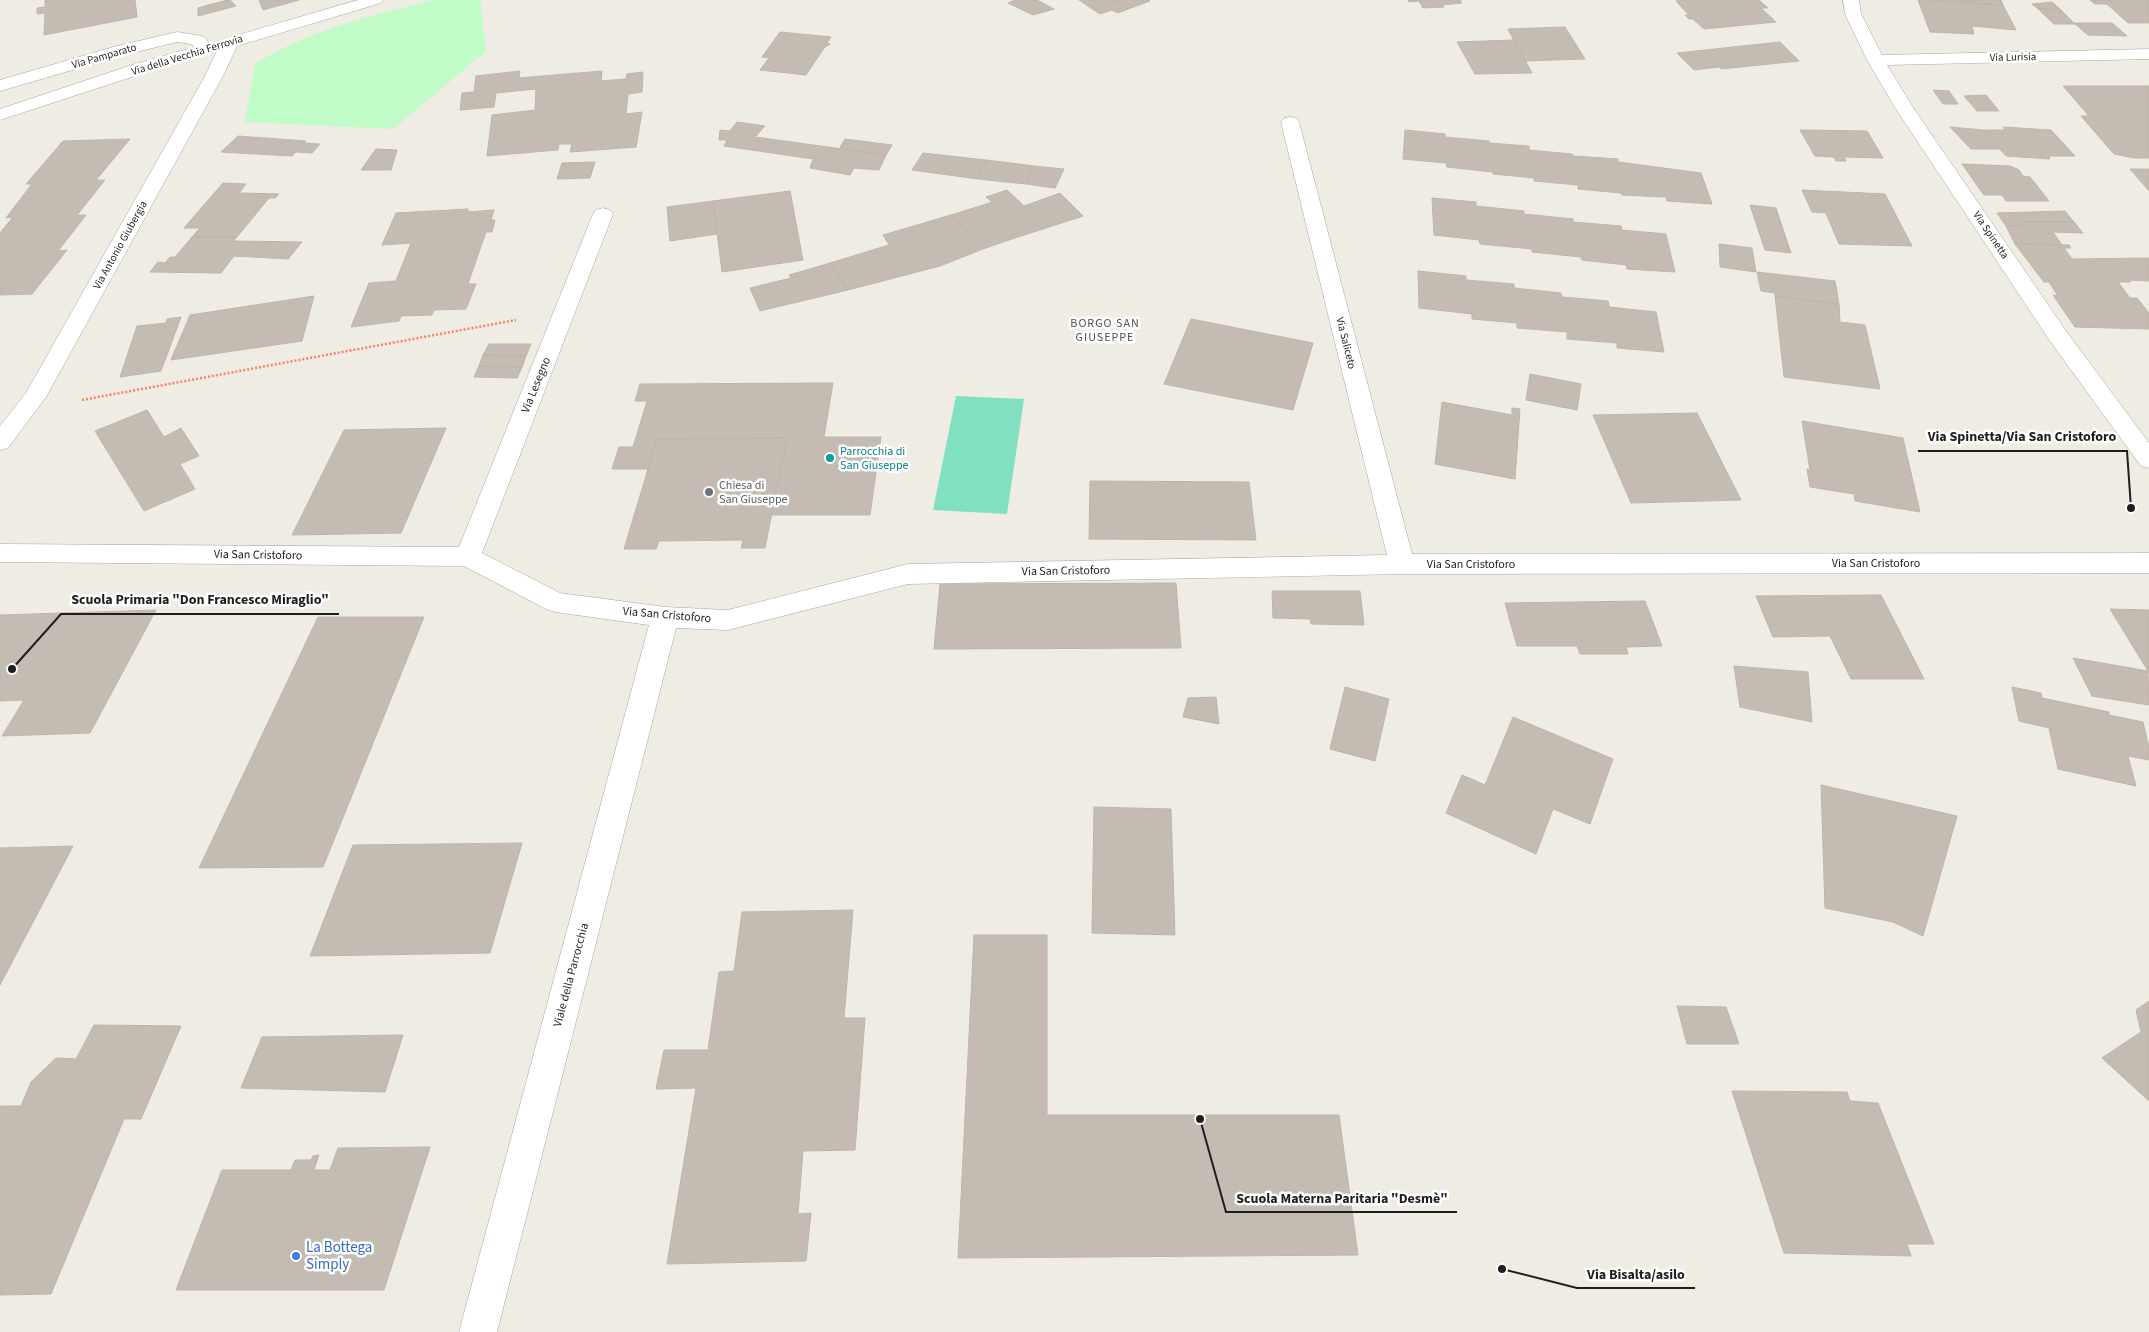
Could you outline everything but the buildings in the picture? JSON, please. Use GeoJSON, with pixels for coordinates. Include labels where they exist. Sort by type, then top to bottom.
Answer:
{"type":"FeatureCollection","features":[{"type":"Feature","properties":{"kind":"street","name":"Via della Vecchia Ferrovia"},"geometry":{"type":"LineString","coordinates":[[0,115],[207,49],[376,0]]}},
{"type":"Feature","properties":{"kind":"street","name":"Via Spinetta"},"geometry":{"type":"LineString","coordinates":[[1851,0],[1853,14],[1876,60],[1906,109],[2048,320],[2149,460]]}},
{"type":"Feature","properties":{"kind":"street","name":"Via Pamparato"},"geometry":{"type":"LineString","coordinates":[[0,86],[123,50],[177,37],[196,40],[207,49]]}},
{"type":"Feature","properties":{"kind":"street","name":"Via Antonio Giubergia"},"geometry":{"type":"LineString","coordinates":[[0,442],[35,397],[214,76],[230,42]]}},
{"type":"Feature","properties":{"kind":"street","name":"Via Lurisia"},"geometry":{"type":"LineString","coordinates":[[1876,60],[2149,54]]}},
{"type":"Feature","properties":{"kind":"street","name":"Via Saliceto"},"geometry":{"type":"LineString","coordinates":[[1290,122],[1402,564]]}},
{"type":"Feature","properties":{"kind":"street","name":"Via Lesegno"},"geometry":{"type":"LineString","coordinates":[[468,557],[604,214]]}},
{"type":"Feature","properties":{"kind":"street","name":"Via San Cristoforo"},"geometry":{"type":"LineString","coordinates":[[0,553],[468,557],[556,602],[664,617],[728,620],[908,574],[1402,564],[2149,563]]}},
{"type":"Feature","properties":{"kind":"street","name":"Viale della Parrocchia"},"geometry":{"type":"LineString","coordinates":[[478,1332],[664,617]]}},
{"type":"Feature","properties":{"kind":"path"},"geometry":{"type":"LineString","coordinates":[[24,411],[566,310]]}},
{"type":"Feature","properties":{"kind":"green space"},"geometry":{"type":"Polygon","coordinates":[[[433,0],[480,0],[486,51],[393,129],[245,122],[255,64],[297,42],[341,25],[433,0]]]}},
{"type":"Feature","properties":{"kind":"green space"},"geometry":{"type":"Polygon","coordinates":[[[956,396],[1024,399],[1007,514],[933,510],[956,396]]]}},
{"type":"Feature","properties":{"kind":"place","name":"Parrocchia di San Giuseppe"},"geometry":{"type":"Point","coordinates":[830,458]}},
{"type":"Feature","properties":{"kind":"place","name":"Chiesa di San Giuseppe"},"geometry":{"type":"Point","coordinates":[709,492]}},
{"type":"Feature","properties":{"kind":"place","name":"Via Spinetta/Via San Cristoforo"},"geometry":{"type":"Point","coordinates":[2131,508]}},
{"type":"Feature","properties":{"kind":"place","name":"Scuola Primaria \"Don Francesco Miraglio\""},"geometry":{"type":"Point","coordinates":[12,669]}},
{"type":"Feature","properties":{"kind":"place","name":"Scuola Materna Paritaria \"Desmè\""},"geometry":{"type":"Point","coordinates":[1200,1119]}},
{"type":"Feature","properties":{"kind":"place","name":"La Bottega Simply"},"geometry":{"type":"Point","coordinates":[296,1256]}},
{"type":"Feature","properties":{"kind":"place","name":"Via Bisalta/asilo"},"geometry":{"type":"Point","coordinates":[1502,1269]}},
{"type":"Feature","properties":{"kind":"district","name":"BORGO SAN GIUSEPPE"},"geometry":{"type":"Point","coordinates":[1105,330]}}]}
